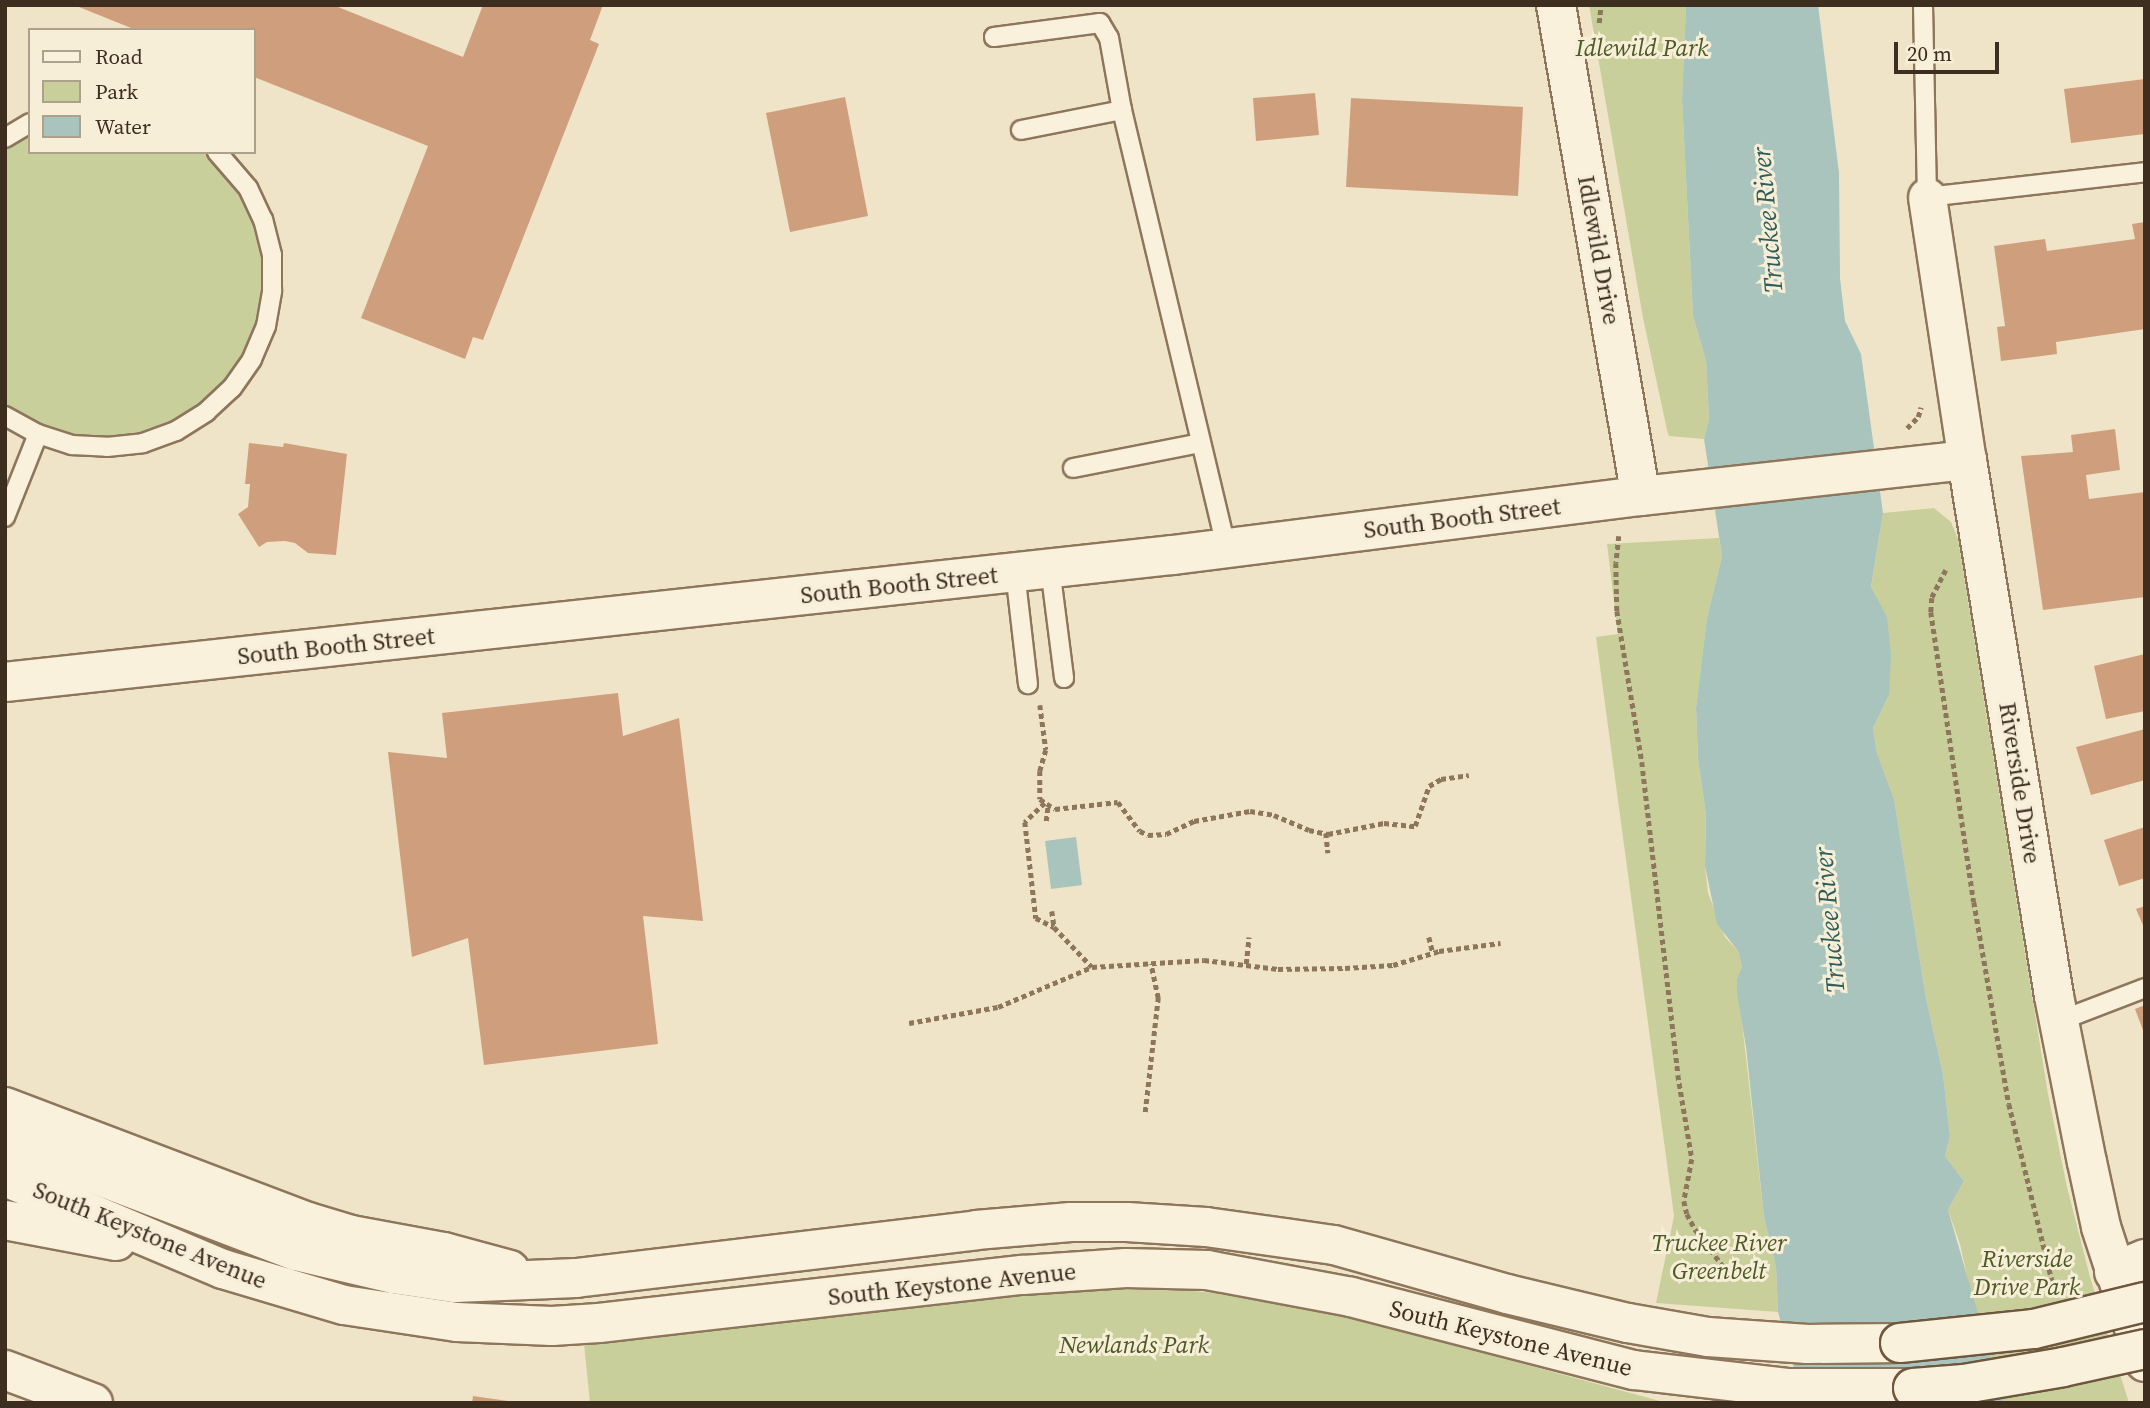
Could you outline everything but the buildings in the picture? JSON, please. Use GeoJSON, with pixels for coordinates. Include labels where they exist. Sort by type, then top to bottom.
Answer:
{"type":"FeatureCollection","features":[{"type":"Feature","properties":{"kind":"main road","name":"Idlewild Drive"},"geometry":{"type":"LineString","coordinates":[[1556,5],[1657,494]]}},
{"type":"Feature","properties":{"kind":"main road","name":"South Booth Street"},"geometry":{"type":"LineString","coordinates":[[5,682],[1032,570],[1657,494],[1966,460]]}},
{"type":"Feature","properties":{"kind":"main road","name":"Riverside Drive"},"geometry":{"type":"LineString","coordinates":[[1966,460],[2059,1021],[2087,1162],[2130,1265],[2145,1362]]}},
{"type":"Feature","properties":{"kind":"main road"},"geometry":{"type":"LineString","coordinates":[[5,1107],[308,1222],[351,1235],[444,1252],[549,1280]]}},
{"type":"Feature","properties":{"kind":"main road","name":"South Keystone Avenue"},"geometry":{"type":"LineString","coordinates":[[5,1140],[296,1251],[393,1274],[455,1283],[549,1280],[976,1230],[1071,1222],[1127,1222],[1206,1227],[1334,1245],[1507,1294],[1628,1323],[1707,1337],[1808,1344],[1900,1343],[2034,1329],[2145,1302]]}},
{"type":"Feature","properties":{"kind":"main road","name":"South Keystone Avenue"},"geometry":{"type":"LineString","coordinates":[[5,1177],[222,1269],[344,1305],[457,1322],[552,1326],[599,1323],[1023,1275],[1126,1268],[1206,1270],[1351,1297],[1634,1370],[1787,1388],[1913,1388],[1964,1384],[2145,1349]]}},
{"type":"Feature","properties":{"kind":"main road"},"geometry":{"type":"LineString","coordinates":[[5,1220],[99,1237],[222,1269]]}},
{"type":"Feature","properties":{"kind":"main road"},"geometry":{"type":"LineString","coordinates":[[5,1370],[93,1403]]}},
{"type":"Feature","properties":{"kind":"street","name":"Riverside Drive"},"geometry":{"type":"LineString","coordinates":[[1927,197],[1966,460]]}},
{"type":"Feature","properties":{"kind":"lane"},"geometry":{"type":"LineString","coordinates":[[1923,5],[1927,197],[2145,172]]}},
{"type":"Feature","properties":{"kind":"lane"},"geometry":{"type":"LineString","coordinates":[[994,37],[1100,23],[1109,38],[1122,110],[1226,548]]}},
{"type":"Feature","properties":{"kind":"lane"},"geometry":{"type":"LineString","coordinates":[[1021,130],[1122,110]]}},
{"type":"Feature","properties":{"kind":"lane"},"geometry":{"type":"LineString","coordinates":[[5,138],[28,124]]}},
{"type":"Feature","properties":{"kind":"lane"},"geometry":{"type":"LineString","coordinates":[[5,416],[38,435],[72,445],[107,447],[143,443],[176,431],[206,412],[232,388],[252,359],[266,326],[272,291],[272,255],[263,220],[248,188],[219,154]]}},
{"type":"Feature","properties":{"kind":"lane"},"geometry":{"type":"LineString","coordinates":[[5,517],[38,435]]}},
{"type":"Feature","properties":{"kind":"lane"},"geometry":{"type":"LineString","coordinates":[[1073,468],[1201,443]]}},
{"type":"Feature","properties":{"kind":"lane"},"geometry":{"type":"LineString","coordinates":[[1032,570],[1064,678]]}},
{"type":"Feature","properties":{"kind":"lane"},"geometry":{"type":"LineString","coordinates":[[1032,570],[1034,690]]}},
{"type":"Feature","properties":{"kind":"lane"},"geometry":{"type":"LineString","coordinates":[[2059,1021],[2145,988]]}},
{"type":"Feature","properties":{"kind":"path"},"geometry":{"type":"LineString","coordinates":[[1598,27],[1601,5]]}},
{"type":"Feature","properties":{"kind":"path"},"geometry":{"type":"LineString","coordinates":[[1620,535],[1616,563],[1617,611],[1642,762],[1659,928],[1692,1159],[1684,1201],[1686,1214],[1695,1229],[1729,1274]]}},
{"type":"Feature","properties":{"kind":"path"},"geometry":{"type":"LineString","coordinates":[[1950,563],[1932,598],[1931,612],[1974,902],[2009,1104],[2056,1291]]}},
{"type":"Feature","properties":{"kind":"path"},"geometry":{"type":"LineString","coordinates":[[1034,690],[1046,750],[1040,771],[1040,799],[1055,809],[1075,809],[1118,802],[1140,831],[1148,835],[1166,834],[1194,821],[1250,811],[1274,815],[1308,830],[1326,833],[1384,823],[1415,826],[1425,792],[1441,779],[1469,775]]}},
{"type":"Feature","properties":{"kind":"path"},"geometry":{"type":"LineString","coordinates":[[1046,804],[1046,821]]}},
{"type":"Feature","properties":{"kind":"path"},"geometry":{"type":"LineString","coordinates":[[1046,804],[1025,822],[1037,918],[1054,927],[1092,967]]}},
{"type":"Feature","properties":{"kind":"path"},"geometry":{"type":"LineString","coordinates":[[1326,833],[1328,853]]}},
{"type":"Feature","properties":{"kind":"path"},"geometry":{"type":"LineString","coordinates":[[1052,911],[1054,927]]}},
{"type":"Feature","properties":{"kind":"path"},"geometry":{"type":"LineString","coordinates":[[1246,964],[1249,937]]}},
{"type":"Feature","properties":{"kind":"path"},"geometry":{"type":"LineString","coordinates":[[1429,937],[1433,953]]}},
{"type":"Feature","properties":{"kind":"path"},"geometry":{"type":"LineString","coordinates":[[909,1023],[998,1007],[1092,967],[1204,960],[1278,969],[1392,965],[1433,953],[1500,943]]}},
{"type":"Feature","properties":{"kind":"path"},"geometry":{"type":"LineString","coordinates":[[1145,1112],[1158,998],[1151,964]]}},
{"type":"Feature","properties":{"kind":"green space","name":"Idlewild Park"},"geometry":{"type":"Polygon","coordinates":[[[1589,5],[1686,5],[1682,99],[1693,316],[1706,361],[1709,419],[1704,439],[1669,436],[1667,430],[1643,318],[1589,5]]]}},
{"type":"Feature","properties":{"kind":"green space"},"geometry":{"type":"Polygon","coordinates":[[[28,124],[28,154],[218,154],[263,220],[266,326],[206,412],[107,447],[5,416],[5,138],[28,124]]]}},
{"type":"Feature","properties":{"kind":"green space","name":"Riverside Drive Park"},"geometry":{"type":"Polygon","coordinates":[[[1934,508],[1951,522],[1958,539],[2048,1094],[2067,1187],[2090,1277],[2129,1403],[2004,1403],[1948,1210],[1964,1181],[1945,1156],[1950,1136],[1943,1074],[1926,998],[1894,799],[1877,755],[1873,728],[1889,695],[1871,588],[1883,513],[1934,508]]]}},
{"type":"Feature","properties":{"kind":"green space","name":"Truckee River Greenbelt"},"geometry":{"type":"Polygon","coordinates":[[[1719,538],[1722,556],[1707,618],[1696,708],[1698,759],[1706,815],[1705,866],[1708,893],[1725,937],[1738,951],[1742,967],[1737,978],[1764,1217],[1776,1267],[1778,1312],[1656,1303],[1674,1216],[1596,637],[1618,634],[1607,544],[1719,538]]]}},
{"type":"Feature","properties":{"kind":"green space","name":"Newlands Park"},"geometry":{"type":"Polygon","coordinates":[[[1138,1286],[1215,1293],[1352,1317],[1667,1403],[590,1403],[584,1344],[1033,1291],[1138,1286]]]}},
{"type":"Feature","properties":{"kind":"water","name":"Truckee River"},"geometry":{"type":"Polygon","coordinates":[[[1686,5],[1818,5],[1839,173],[1840,278],[1845,321],[1861,354],[1883,513],[1871,587],[1887,617],[1891,655],[1889,695],[1873,728],[1877,754],[1894,799],[1926,998],[1943,1074],[1950,1136],[1945,1156],[1964,1181],[1948,1210],[2004,1403],[1804,1403],[1778,1312],[1776,1267],[1764,1217],[1746,1047],[1737,993],[1737,978],[1742,967],[1738,951],[1717,924],[1705,866],[1706,815],[1698,759],[1696,708],[1707,618],[1722,556],[1704,439],[1709,419],[1706,361],[1693,316],[1682,99],[1686,5]]]}},
{"type":"Feature","properties":{"kind":"water"},"geometry":{"type":"Polygon","coordinates":[[[1076,837],[1082,885],[1051,889],[1045,841],[1076,837]]]}}]}
